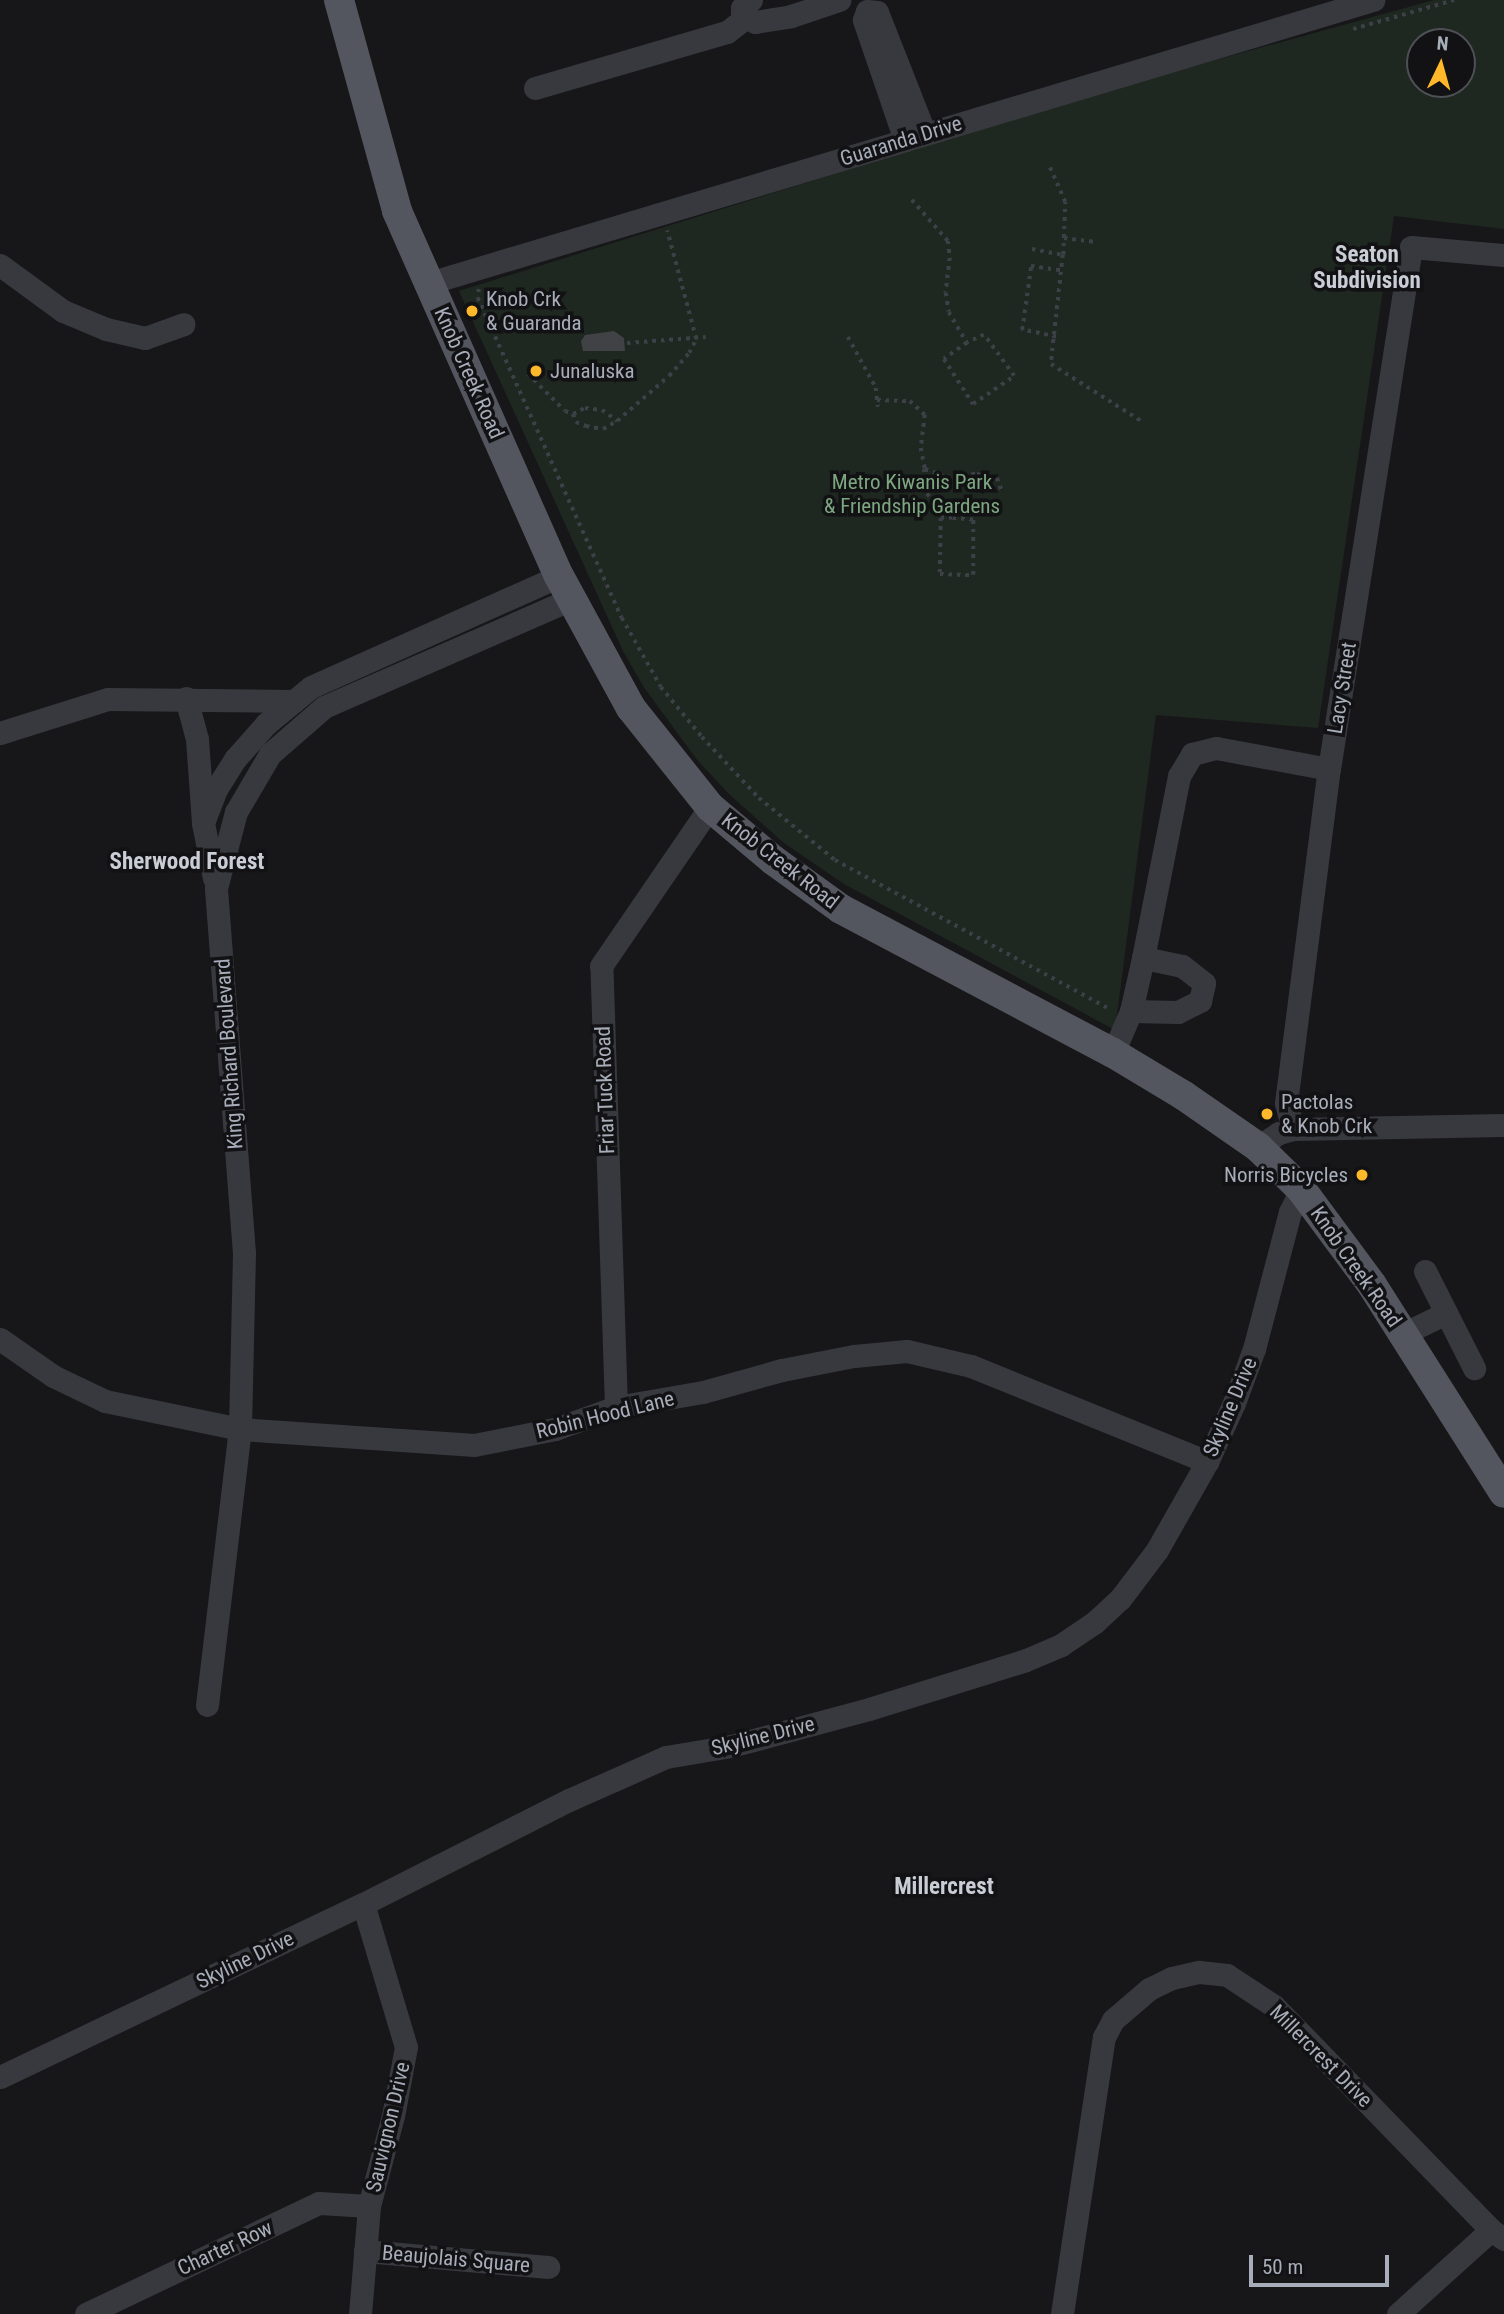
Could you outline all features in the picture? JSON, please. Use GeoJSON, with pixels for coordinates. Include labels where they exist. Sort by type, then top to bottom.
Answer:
{"type":"FeatureCollection","features":[{"type":"Feature","properties":{"kind":"main road","name":"Knob Creek Road"},"geometry":{"type":"LineString","coordinates":[[340,0],[397,211],[565,588],[631,708],[710,807],[773,860],[841,909],[1113,1053],[1183,1095],[1258,1147],[1301,1189],[1373,1285],[1504,1493]]}},
{"type":"Feature","properties":{"kind":"street"},"geometry":{"type":"LineString","coordinates":[[535,88],[727,32],[748,9],[755,22],[791,16],[839,0]]}},
{"type":"Feature","properties":{"kind":"street","name":"Guaranda Drive"},"geometry":{"type":"LineString","coordinates":[[429,282],[1373,0]]}},
{"type":"Feature","properties":{"kind":"street"},"geometry":{"type":"LineString","coordinates":[[865,5],[877,12],[915,137]]}},
{"type":"Feature","properties":{"kind":"street","name":"Lacy Street"},"geometry":{"type":"LineString","coordinates":[[1293,1129],[1286,1102],[1329,769],[1411,247],[1504,255]]}},
{"type":"Feature","properties":{"kind":"street"},"geometry":{"type":"LineString","coordinates":[[0,265],[63,311],[106,329],[145,338],[184,324]]}},
{"type":"Feature","properties":{"kind":"street"},"geometry":{"type":"LineString","coordinates":[[203,823],[215,791],[230,766],[266,724],[303,694],[565,588]]}},
{"type":"Feature","properties":{"kind":"street","name":"King Richard Boulevard"},"geometry":{"type":"LineString","coordinates":[[207,1705],[240,1429],[244,1253],[216,888],[236,812],[270,754],[324,708],[565,588]]}},
{"type":"Feature","properties":{"kind":"street"},"geometry":{"type":"LineString","coordinates":[[0,733],[108,699],[303,694],[324,708]]}},
{"type":"Feature","properties":{"kind":"street"},"geometry":{"type":"LineString","coordinates":[[186,698],[197,739],[203,823],[216,888]]}},
{"type":"Feature","properties":{"kind":"street"},"geometry":{"type":"LineString","coordinates":[[197,739],[230,766],[253,780]]}},
{"type":"Feature","properties":{"kind":"street"},"geometry":{"type":"LineString","coordinates":[[1113,1053],[1130,1015],[1179,776],[1192,754],[1216,748],[1329,769]]}},
{"type":"Feature","properties":{"kind":"street","name":"Friar Tuck Road"},"geometry":{"type":"LineString","coordinates":[[617,1408],[601,966],[710,807]]}},
{"type":"Feature","properties":{"kind":"street"},"geometry":{"type":"LineString","coordinates":[[1130,1015],[1178,1012],[1199,1002],[1204,983],[1182,966],[1143,958]]}},
{"type":"Feature","properties":{"kind":"street"},"geometry":{"type":"LineString","coordinates":[[1258,1147],[1279,1133],[1293,1129],[1504,1125]]}},
{"type":"Feature","properties":{"kind":"street","name":"Skyline Drive"},"geometry":{"type":"LineString","coordinates":[[0,2077],[363,1904],[569,1800],[666,1757],[731,1746],[869,1709],[1026,1660],[1061,1645],[1094,1623],[1120,1599],[1157,1550],[1207,1462],[1234,1403],[1254,1349],[1290,1212],[1301,1189]]}},
{"type":"Feature","properties":{"kind":"street"},"geometry":{"type":"LineString","coordinates":[[1425,1272],[1474,1368]]}},
{"type":"Feature","properties":{"kind":"street"},"geometry":{"type":"LineString","coordinates":[[1403,1334],[1446,1313]]}},
{"type":"Feature","properties":{"kind":"street","name":"Robin Hood Lane"},"geometry":{"type":"LineString","coordinates":[[0,1339],[53,1376],[105,1401],[240,1429],[474,1445],[555,1429],[617,1408],[704,1392],[782,1370],[854,1356],[907,1351],[971,1366],[1207,1462]]}},
{"type":"Feature","properties":{"kind":"street","name":"Sauvignon Drive"},"geometry":{"type":"LineString","coordinates":[[360,2314],[369,2206],[393,2116],[406,2047],[363,1904]]}},
{"type":"Feature","properties":{"kind":"street","name":"Millercrest Drive"},"geometry":{"type":"LineString","coordinates":[[1062,2314],[1104,2037],[1114,2020],[1149,1989],[1172,1978],[1199,1972],[1227,1975],[1274,2006],[1498,2235]]}},
{"type":"Feature","properties":{"kind":"street","name":"Charter Row"},"geometry":{"type":"LineString","coordinates":[[86,2314],[319,2203],[369,2206]]}},
{"type":"Feature","properties":{"kind":"street"},"geometry":{"type":"LineString","coordinates":[[1398,2314],[1498,2235]]}},
{"type":"Feature","properties":{"kind":"street","name":"Beaujolais Square"},"geometry":{"type":"LineString","coordinates":[[365,2251],[548,2267]]}},
{"type":"Feature","properties":{"kind":"path"},"geometry":{"type":"LineString","coordinates":[[1049,166],[1065,202],[1056,337],[1051,364],[1142,421]]}},
{"type":"Feature","properties":{"kind":"path"},"geometry":{"type":"LineString","coordinates":[[912,200],[948,241],[950,258],[946,293],[949,312],[967,343]]}},
{"type":"Feature","properties":{"kind":"path"},"geometry":{"type":"LineString","coordinates":[[573,414],[576,422],[603,429],[617,421],[669,376],[689,353],[696,339],[665,226]]}},
{"type":"Feature","properties":{"kind":"path"},"geometry":{"type":"LineString","coordinates":[[1063,238],[1096,242]]}},
{"type":"Feature","properties":{"kind":"path"},"geometry":{"type":"LineString","coordinates":[[1032,249],[1063,255]]}},
{"type":"Feature","properties":{"kind":"path"},"geometry":{"type":"LineString","coordinates":[[1056,337],[1022,330],[1031,266],[1061,270]]}},
{"type":"Feature","properties":{"kind":"path"},"geometry":{"type":"LineString","coordinates":[[481,285],[478,298],[622,618],[662,687],[702,737],[759,798],[835,860],[939,919],[1130,1015]]}},
{"type":"Feature","properties":{"kind":"path"},"geometry":{"type":"LineString","coordinates":[[984,335],[1014,376],[973,404],[944,359],[967,343],[984,335]]}},
{"type":"Feature","properties":{"kind":"path"},"geometry":{"type":"LineString","coordinates":[[627,343],[706,337]]}},
{"type":"Feature","properties":{"kind":"path"},"geometry":{"type":"LineString","coordinates":[[848,337],[876,388],[878,407]]}},
{"type":"Feature","properties":{"kind":"path"},"geometry":{"type":"LineString","coordinates":[[528,374],[565,411],[573,414],[585,408],[602,410],[617,421]]}},
{"type":"Feature","properties":{"kind":"path"},"geometry":{"type":"LineString","coordinates":[[877,400],[910,401],[925,415],[921,448],[925,469],[920,488],[952,518],[973,520],[973,575],[940,574],[941,518],[952,518]]}},
{"type":"Feature","properties":{"kind":"path"},"geometry":{"type":"LineString","coordinates":[[925,469],[946,477],[977,474],[997,478],[1002,491]]}},
{"type":"Feature","properties":{"kind":"green space","name":"Metro Kiwanis Park & Friendship Gardens"},"geometry":{"type":"Polygon","coordinates":[[[1434,0],[1504,0],[1504,229],[1394,216],[1318,728],[1156,715],[1115,1030],[844,884],[784,843],[730,795],[698,761],[645,689],[623,651],[459,291],[1078,98],[1434,0]]]}},
{"type":"Feature","properties":{"kind":"building"},"geometry":{"type":"Polygon","coordinates":[[[614,331],[624,338],[625,351],[583,351],[581,341],[585,335],[614,331]]]}},
{"type":"Feature","properties":{"kind":"place","name":"Knob Crk & Guaranda"},"geometry":{"type":"Point","coordinates":[472,311]}},
{"type":"Feature","properties":{"kind":"place","name":"Junaluska"},"geometry":{"type":"Point","coordinates":[536,371]}},
{"type":"Feature","properties":{"kind":"place","name":"Pactolas & Knob Crk"},"geometry":{"type":"Point","coordinates":[1267,1114]}},
{"type":"Feature","properties":{"kind":"place","name":"Norris Bicycles"},"geometry":{"type":"Point","coordinates":[1362,1175]}},
{"type":"Feature","properties":{"kind":"district","name":"Seaton Subdivision"},"geometry":{"type":"Point","coordinates":[1367,268]}},
{"type":"Feature","properties":{"kind":"district","name":"Sherwood Forest"},"geometry":{"type":"Point","coordinates":[187,862]}},
{"type":"Feature","properties":{"kind":"district","name":"Millercrest"},"geometry":{"type":"Point","coordinates":[944,1887]}}]}
